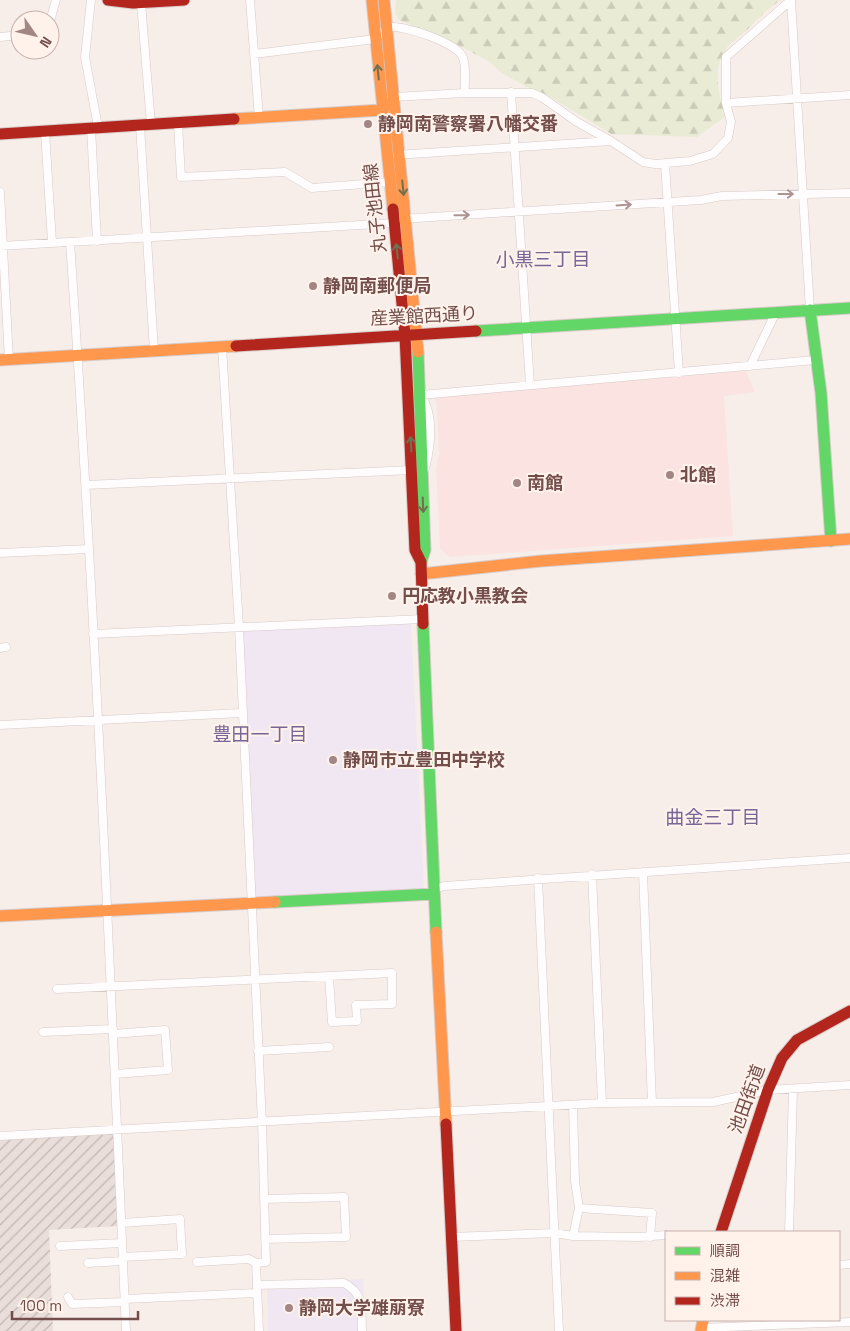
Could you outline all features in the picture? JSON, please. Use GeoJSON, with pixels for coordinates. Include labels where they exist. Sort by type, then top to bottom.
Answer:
{"type":"FeatureCollection","features":[{"type":"Feature","properties":{"kind":"street"},"geometry":{"type":"LineString","coordinates":[[91,0],[85,57],[94,127],[97,241]]}},
{"type":"Feature","properties":{"kind":"street"},"geometry":{"type":"LineString","coordinates":[[108,0],[141,3],[184,0]]}},
{"type":"Feature","properties":{"kind":"street"},"geometry":{"type":"LineString","coordinates":[[250,0],[259,118]]}},
{"type":"Feature","properties":{"kind":"street","name":"丸子池田線"},"geometry":{"type":"LineString","coordinates":[[372,0],[417,470],[422,482],[425,550],[421,562],[421,574],[434,892],[456,1331]]}},
{"type":"Feature","properties":{"kind":"street","name":"丸子池田線"},"geometry":{"type":"LineString","coordinates":[[384,0],[400,155],[410,218],[420,395],[415,550],[421,562]]}},
{"type":"Feature","properties":{"kind":"street"},"geometry":{"type":"LineString","coordinates":[[791,0],[810,310],[821,393],[831,540]]}},
{"type":"Feature","properties":{"kind":"street"},"geometry":{"type":"LineString","coordinates":[[0,134],[382,110],[394,97],[511,92],[532,93],[543,98],[577,122],[643,162],[665,164],[690,161],[713,154],[720,148],[730,131],[731,122],[726,103],[726,57],[791,0]]}},
{"type":"Feature","properties":{"kind":"street"},"geometry":{"type":"LineString","coordinates":[[141,3],[147,238],[154,351]]}},
{"type":"Feature","properties":{"kind":"street"},"geometry":{"type":"LineString","coordinates":[[254,54],[375,39],[387,27],[404,27],[456,49],[464,59],[465,93]]}},
{"type":"Feature","properties":{"kind":"street"},"geometry":{"type":"LineString","coordinates":[[511,92],[530,386]]}},
{"type":"Feature","properties":{"kind":"street"},"geometry":{"type":"LineString","coordinates":[[726,103],[850,95]]}},
{"type":"Feature","properties":{"kind":"street"},"geometry":{"type":"LineString","coordinates":[[178,122],[181,178],[285,172],[312,188],[390,182]]}},
{"type":"Feature","properties":{"kind":"street"},"geometry":{"type":"LineString","coordinates":[[45,131],[52,243]]}},
{"type":"Feature","properties":{"kind":"street"},"geometry":{"type":"LineString","coordinates":[[387,156],[611,141]]}},
{"type":"Feature","properties":{"kind":"street"},"geometry":{"type":"LineString","coordinates":[[665,164],[679,373]]}},
{"type":"Feature","properties":{"kind":"street"},"geometry":{"type":"LineString","coordinates":[[0,192],[5,360]]}},
{"type":"Feature","properties":{"kind":"street"},"geometry":{"type":"LineString","coordinates":[[1,246],[394,221],[410,218],[520,212],[722,196],[850,193]]}},
{"type":"Feature","properties":{"kind":"street"},"geometry":{"type":"LineString","coordinates":[[70,242],[86,485],[126,1331]]}},
{"type":"Feature","properties":{"kind":"street","name":"産業館西通り"},"geometry":{"type":"LineString","coordinates":[[5,360],[850,308]]}},
{"type":"Feature","properties":{"kind":"street"},"geometry":{"type":"LineString","coordinates":[[750,366],[776,312]]}},
{"type":"Feature","properties":{"kind":"street"},"geometry":{"type":"LineString","coordinates":[[197,1262],[249,1259],[256,1263],[266,1262],[262,1123],[241,713],[239,627],[222,346]]}},
{"type":"Feature","properties":{"kind":"street"},"geometry":{"type":"LineString","coordinates":[[422,482],[429,454],[430,433],[428,408],[420,395],[816,360]]}},
{"type":"Feature","properties":{"kind":"street"},"geometry":{"type":"LineString","coordinates":[[86,485],[417,470]]}},
{"type":"Feature","properties":{"kind":"street"},"geometry":{"type":"LineString","coordinates":[[421,574],[541,561],[850,539]]}},
{"type":"Feature","properties":{"kind":"street"},"geometry":{"type":"LineString","coordinates":[[0,554],[89,549]]}},
{"type":"Feature","properties":{"kind":"street"},"geometry":{"type":"LineString","coordinates":[[93,634],[423,619]]}},
{"type":"Feature","properties":{"kind":"street"},"geometry":{"type":"LineString","coordinates":[[0,725],[241,713]]}},
{"type":"Feature","properties":{"kind":"street"},"geometry":{"type":"LineString","coordinates":[[0,916],[434,892],[444,886],[538,878],[850,858]]}},
{"type":"Feature","properties":{"kind":"street"},"geometry":{"type":"LineString","coordinates":[[643,872],[652,1103]]}},
{"type":"Feature","properties":{"kind":"street"},"geometry":{"type":"LineString","coordinates":[[592,874],[602,1103]]}},
{"type":"Feature","properties":{"kind":"street"},"geometry":{"type":"LineString","coordinates":[[538,878],[559,1331]]}},
{"type":"Feature","properties":{"kind":"street"},"geometry":{"type":"LineString","coordinates":[[57,989],[392,973],[392,1004],[356,1005],[357,1021],[332,1022],[329,977]]}},
{"type":"Feature","properties":{"kind":"street","name":"池田街道"},"geometry":{"type":"LineString","coordinates":[[721,1231],[768,1090],[782,1058],[798,1040],[850,1011]]}},
{"type":"Feature","properties":{"kind":"street"},"geometry":{"type":"LineString","coordinates":[[43,1032],[165,1030],[168,1070],[115,1074]]}},
{"type":"Feature","properties":{"kind":"street"},"geometry":{"type":"LineString","coordinates":[[258,1051],[329,1047]]}},
{"type":"Feature","properties":{"kind":"street"},"geometry":{"type":"LineString","coordinates":[[0,1136],[602,1103],[713,1102],[768,1090],[850,1085]]}},
{"type":"Feature","properties":{"kind":"street"},"geometry":{"type":"LineString","coordinates":[[789,1231],[793,1089]]}},
{"type":"Feature","properties":{"kind":"street"},"geometry":{"type":"LineString","coordinates":[[573,1105],[575,1181],[579,1208],[573,1236]]}},
{"type":"Feature","properties":{"kind":"street"},"geometry":{"type":"LineString","coordinates":[[264,1199],[344,1197],[346,1237],[264,1239]]}},
{"type":"Feature","properties":{"kind":"street"},"geometry":{"type":"LineString","coordinates":[[579,1208],[652,1213],[650,1237]]}},
{"type":"Feature","properties":{"kind":"street"},"geometry":{"type":"LineString","coordinates":[[88,1263],[182,1254],[180,1219],[122,1223]]}},
{"type":"Feature","properties":{"kind":"street"},"geometry":{"type":"LineString","coordinates":[[451,1238],[554,1233],[573,1236],[650,1237],[665,1234]]}},
{"type":"Feature","properties":{"kind":"street"},"geometry":{"type":"LineString","coordinates":[[60,1246],[122,1243]]}},
{"type":"Feature","properties":{"kind":"street"},"geometry":{"type":"LineString","coordinates":[[256,1263],[259,1331]]}},
{"type":"Feature","properties":{"kind":"street"},"geometry":{"type":"LineString","coordinates":[[68,1296],[72,1304],[344,1283],[354,1288],[360,1296],[362,1331]]}},
{"type":"Feature","properties":{"kind":"street"},"geometry":{"type":"LineString","coordinates":[[701,1326],[850,1322]]}},
{"type":"Feature","properties":{"kind":"shaded area"},"geometry":{"type":"Polygon","coordinates":[[[746,371],[755,392],[724,396],[733,536],[450,557],[440,549],[436,469],[439,455],[437,404],[434,397],[746,371]]]}},
{"type":"Feature","properties":{"kind":"shaded area","name":"静岡市立豊田中学校"},"geometry":{"type":"Polygon","coordinates":[[[411,623],[424,889],[254,897],[241,631],[411,623]]]}},
{"type":"Feature","properties":{"kind":"shaded area"},"geometry":{"type":"Polygon","coordinates":[[[113,1129],[118,1226],[49,1230],[53,1331],[0,1331],[0,1135],[113,1129]]]}},
{"type":"Feature","properties":{"kind":"shaded area"},"geometry":{"type":"Polygon","coordinates":[[[363,1279],[366,1331],[268,1331],[267,1284],[363,1279]]]}},
{"type":"Feature","properties":{"kind":"green space"},"geometry":{"type":"Polygon","coordinates":[[[396,0],[781,0],[733,41],[725,51],[718,69],[718,88],[726,116],[697,137],[611,134],[547,95],[532,90],[502,73],[488,61],[456,44],[399,20],[395,13],[396,0]]]}},
{"type":"Feature","properties":{"kind":"traffic: fast"},"geometry":{"type":"LineString","coordinates":[[476,331],[850,308]]}},
{"type":"Feature","properties":{"kind":"traffic: fast"},"geometry":{"type":"LineString","coordinates":[[810,310],[821,393],[831,541]]}},
{"type":"Feature","properties":{"kind":"traffic: fast"},"geometry":{"type":"LineString","coordinates":[[418,352],[425,550],[421,562]]}},
{"type":"Feature","properties":{"kind":"traffic: fast"},"geometry":{"type":"LineString","coordinates":[[423,624],[436,932]]}},
{"type":"Feature","properties":{"kind":"traffic: fast"},"geometry":{"type":"LineString","coordinates":[[275,902],[434,894]]}},
{"type":"Feature","properties":{"kind":"traffic: slow"},"geometry":{"type":"LineString","coordinates":[[372,0],[393,209]]}},
{"type":"Feature","properties":{"kind":"traffic: slow"},"geometry":{"type":"LineString","coordinates":[[384,0],[418,352]]}},
{"type":"Feature","properties":{"kind":"traffic: slow"},"geometry":{"type":"LineString","coordinates":[[234,119],[382,110],[387,104]]}},
{"type":"Feature","properties":{"kind":"traffic: slow"},"geometry":{"type":"LineString","coordinates":[[0,360],[236,346]]}},
{"type":"Feature","properties":{"kind":"traffic: slow"},"geometry":{"type":"LineString","coordinates":[[421,574],[541,561],[850,539]]}},
{"type":"Feature","properties":{"kind":"traffic: slow"},"geometry":{"type":"LineString","coordinates":[[0,916],[275,902]]}},
{"type":"Feature","properties":{"kind":"traffic: slow"},"geometry":{"type":"LineString","coordinates":[[436,932],[446,1124]]}},
{"type":"Feature","properties":{"kind":"traffic: slow"},"geometry":{"type":"LineString","coordinates":[[701,1331],[703,1321]]}},
{"type":"Feature","properties":{"kind":"traffic: jam"},"geometry":{"type":"LineString","coordinates":[[108,0],[133,3],[184,0]]}},
{"type":"Feature","properties":{"kind":"traffic: jam"},"geometry":{"type":"LineString","coordinates":[[0,134],[234,119]]}},
{"type":"Feature","properties":{"kind":"traffic: jam"},"geometry":{"type":"LineString","coordinates":[[393,209],[405,335],[415,550],[421,562],[423,624]]}},
{"type":"Feature","properties":{"kind":"traffic: jam"},"geometry":{"type":"LineString","coordinates":[[236,346],[476,331]]}},
{"type":"Feature","properties":{"kind":"traffic: jam"},"geometry":{"type":"LineString","coordinates":[[721,1231],[768,1090],[782,1058],[797,1040],[850,1011]]}},
{"type":"Feature","properties":{"kind":"traffic: jam"},"geometry":{"type":"LineString","coordinates":[[446,1124],[456,1331]]}},
{"type":"Feature","properties":{"kind":"place","name":"静岡南警察署八幡交番"},"geometry":{"type":"Point","coordinates":[368,124]}},
{"type":"Feature","properties":{"kind":"place","name":"静岡南郵便局"},"geometry":{"type":"Point","coordinates":[313,286]}},
{"type":"Feature","properties":{"kind":"place","name":"北館"},"geometry":{"type":"Point","coordinates":[670,475]}},
{"type":"Feature","properties":{"kind":"place","name":"南館"},"geometry":{"type":"Point","coordinates":[517,483]}},
{"type":"Feature","properties":{"kind":"place","name":"円応教小黒教会"},"geometry":{"type":"Point","coordinates":[392,596]}},
{"type":"Feature","properties":{"kind":"place","name":"静岡市立豊田中学校"},"geometry":{"type":"Point","coordinates":[333,760]}},
{"type":"Feature","properties":{"kind":"place","name":"静岡大学雄萠寮"},"geometry":{"type":"Point","coordinates":[289,1308]}},
{"type":"Feature","properties":{"kind":"district","name":"小黒三丁目"},"geometry":{"type":"Point","coordinates":[543,259]}},
{"type":"Feature","properties":{"kind":"district","name":"豊田一丁目"},"geometry":{"type":"Point","coordinates":[260,734]}},
{"type":"Feature","properties":{"kind":"district","name":"曲金三丁目"},"geometry":{"type":"Point","coordinates":[713,817]}}]}
